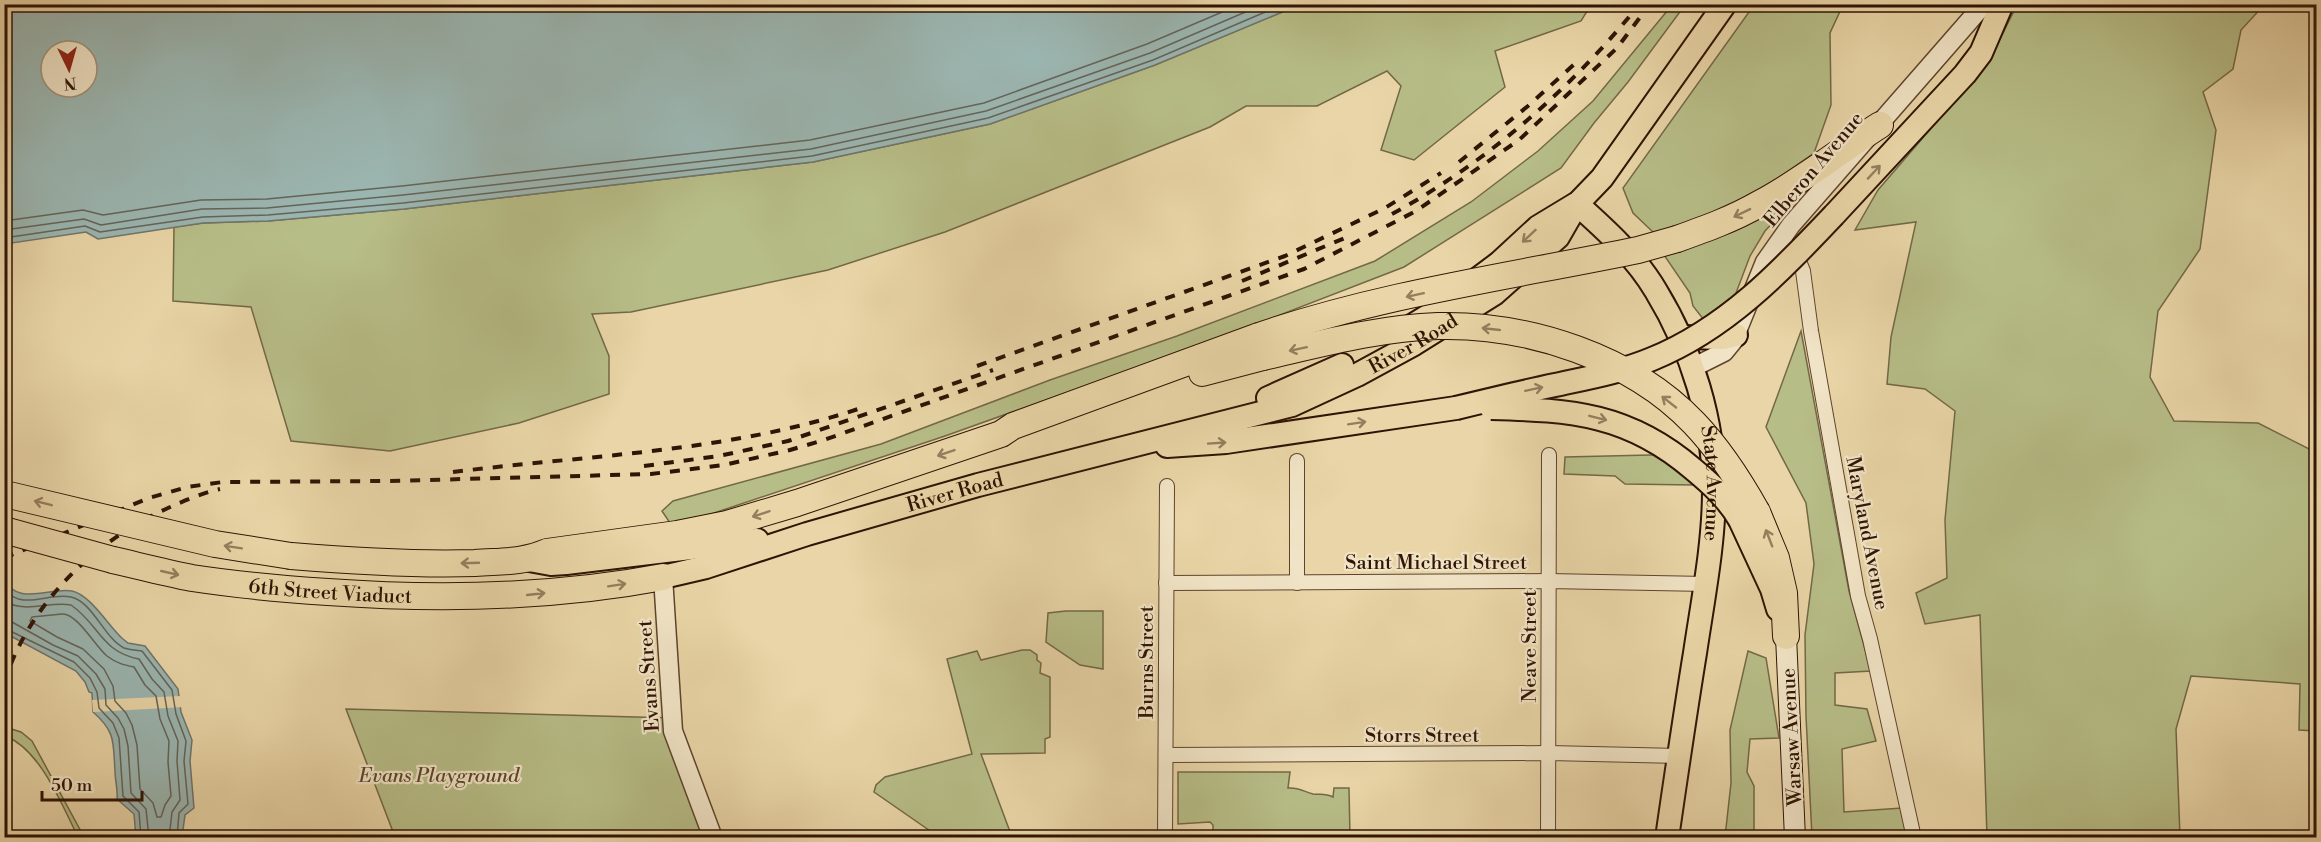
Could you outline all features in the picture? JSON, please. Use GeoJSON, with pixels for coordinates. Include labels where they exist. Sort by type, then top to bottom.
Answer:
{"type":"FeatureCollection","features":[{"type":"Feature","properties":{"kind":"highway"},"geometry":{"type":"LineString","coordinates":[[1261,347],[1306,320],[1638,250],[1703,230],[1758,205],[1789,187],[1880,125]]}},
{"type":"Feature","properties":{"kind":"highway"},"geometry":{"type":"LineString","coordinates":[[1261,347],[1437,326],[1505,330],[1565,345],[1625,372],[1670,402],[1694,422],[1737,477],[1749,516],[1768,534],[1784,593],[1786,636]]}},
{"type":"Feature","properties":{"kind":"highway","name":"6th Street Viaduct"},"geometry":{"type":"LineString","coordinates":[[4,494],[214,544],[291,556],[381,562],[456,563],[529,560],[547,552],[566,556],[727,524],[1001,434],[1034,429],[1261,347]]}},
{"type":"Feature","properties":{"kind":"highway","name":"6th Street Viaduct"},"geometry":{"type":"LineString","coordinates":[[4,530],[112,560],[190,577],[267,588],[404,597],[460,598],[517,596],[612,586],[663,577]]}},
{"type":"Feature","properties":{"kind":"main road","name":"River Road"},"geometry":{"type":"LineString","coordinates":[[663,577],[706,567],[807,534],[978,485],[1209,424],[1292,405],[1357,375],[1414,344],[1494,294],[1558,237],[1577,204],[1602,178],[1725,4]]}},
{"type":"Feature","properties":{"kind":"main road"},"geometry":{"type":"LineString","coordinates":[[1117,450],[1226,442],[1456,408],[1619,371],[1676,348],[1748,302],[1789,263],[1965,74],[1981,53],[2002,4]]}},
{"type":"Feature","properties":{"kind":"main road","name":"State Avenue"},"geometry":{"type":"LineString","coordinates":[[1577,204],[1621,245],[1645,275],[1665,306],[1692,368],[1710,443],[1714,489],[1706,584],[1667,837]]}},
{"type":"Feature","properties":{"kind":"main road"},"geometry":{"type":"LineString","coordinates":[[1680,337],[1723,338],[1736,335]]}},
{"type":"Feature","properties":{"kind":"main road"},"geometry":{"type":"LineString","coordinates":[[1456,408],[1537,409],[1568,412],[1630,428],[1679,456],[1749,516]]}},
{"type":"Feature","properties":{"kind":"main road","name":"River Road"},"geometry":{"type":"LineString","coordinates":[[566,556],[807,534]]}},
{"type":"Feature","properties":{"kind":"main road","name":"Warsaw Avenue"},"geometry":{"type":"LineString","coordinates":[[1786,636],[1795,837]]}},
{"type":"Feature","properties":{"kind":"street","name":"Elberon Avenue"},"geometry":{"type":"LineString","coordinates":[[1692,368],[1724,352],[1736,335],[1765,262],[1791,225],[1984,4]]}},
{"type":"Feature","properties":{"kind":"street","name":"Maryland Avenue"},"geometry":{"type":"LineString","coordinates":[[1782,239],[1799,261],[1803,271],[1810,331],[1858,596],[1870,639],[1914,837]]}},
{"type":"Feature","properties":{"kind":"street","name":"Neave Street"},"geometry":{"type":"LineString","coordinates":[[1548,837],[1549,455]]}},
{"type":"Feature","properties":{"kind":"street"},"geometry":{"type":"LineString","coordinates":[[1297,461],[1297,583]]}},
{"type":"Feature","properties":{"kind":"street","name":"Burns Street"},"geometry":{"type":"LineString","coordinates":[[1166,837],[1167,486]]}},
{"type":"Feature","properties":{"kind":"street","name":"Evans Street"},"geometry":{"type":"LineString","coordinates":[[663,577],[672,726],[675,740],[713,837]]}},
{"type":"Feature","properties":{"kind":"street","name":"Saint Michael Street"},"geometry":{"type":"LineString","coordinates":[[1166,583],[1548,581],[1706,584]]}},
{"type":"Feature","properties":{"kind":"street","name":"Storrs Street"},"geometry":{"type":"LineString","coordinates":[[1166,755],[1549,753],[1679,756]]}},
{"type":"Feature","properties":{"kind":"green space"},"geometry":{"type":"Polygon","coordinates":[[[1299,5],[1591,5],[1581,21],[1495,51],[1505,87],[1414,160],[1381,150],[1401,86],[1387,71],[1317,106],[1246,106],[1210,127],[945,232],[828,270],[631,312],[592,314],[609,356],[609,394],[519,423],[390,451],[291,441],[251,307],[173,301],[174,227],[404,209],[813,162],[990,124],[1155,65],[1299,5]]]}},
{"type":"Feature","properties":{"kind":"green space"},"geometry":{"type":"Polygon","coordinates":[[[1672,5],[1685,5],[1561,168],[1404,267],[1233,333],[945,436],[705,516],[670,523],[662,511],[673,501],[881,444],[1375,261],[1471,202],[1538,151],[1593,101],[1672,5]]]}},
{"type":"Feature","properties":{"kind":"green space"},"geometry":{"type":"Polygon","coordinates":[[[1754,5],[1843,5],[1830,33],[1831,105],[1814,153],[1775,180],[1719,212],[1654,233],[1633,213],[1623,188],[1754,5]]]}},
{"type":"Feature","properties":{"kind":"green space"},"geometry":{"type":"Polygon","coordinates":[[[2017,5],[2264,5],[2241,30],[2233,69],[2203,92],[2216,130],[2200,249],[2158,311],[2150,377],[2174,421],[2258,423],[2311,450],[2316,449],[2316,731],[2299,730],[2300,684],[2191,676],[2176,729],[2180,837],[1987,837],[1980,615],[1925,624],[1916,593],[1947,578],[1945,520],[1955,411],[1925,389],[1887,384],[1891,337],[1916,222],[1855,230],[1878,190],[1989,61],[2017,5]]]}},
{"type":"Feature","properties":{"kind":"green space"},"geometry":{"type":"Polygon","coordinates":[[[1801,193],[1765,231],[1750,256],[1733,301],[1704,320],[1693,306],[1690,293],[1662,252],[1801,193]]]}},
{"type":"Feature","properties":{"kind":"green space"},"geometry":{"type":"Polygon","coordinates":[[[1801,331],[1849,591],[1871,671],[1835,673],[1835,705],[1867,709],[1876,741],[1842,749],[1844,812],[1902,808],[1909,837],[1812,837],[1806,716],[1805,635],[1814,564],[1806,503],[1766,427],[1801,331]]]}},
{"type":"Feature","properties":{"kind":"green space"},"geometry":{"type":"Polygon","coordinates":[[[1693,454],[1694,485],[1625,484],[1615,476],[1564,474],[1565,457],[1693,454]]]}},
{"type":"Feature","properties":{"kind":"green space"},"geometry":{"type":"Polygon","coordinates":[[[1103,611],[1103,669],[1080,665],[1046,642],[1048,613],[1103,611]]]}},
{"type":"Feature","properties":{"kind":"green space"},"geometry":{"type":"Polygon","coordinates":[[[1030,650],[1037,655],[1037,660],[1041,663],[1040,673],[1050,677],[1050,737],[1045,739],[1045,753],[981,754],[1012,837],[939,837],[874,792],[876,785],[885,777],[972,754],[947,659],[977,651],[981,660],[1030,650]]]}},
{"type":"Feature","properties":{"kind":"green space"},"geometry":{"type":"Polygon","coordinates":[[[1748,651],[1766,658],[1779,738],[1750,739],[1747,772],[1754,786],[1754,837],[1725,837],[1731,783],[1730,730],[1748,651]]]}},
{"type":"Feature","properties":{"kind":"green space","name":"Evans Playground"},"geometry":{"type":"Polygon","coordinates":[[[346,709],[672,718],[713,837],[395,837],[346,709]]]}},
{"type":"Feature","properties":{"kind":"green space"},"geometry":{"type":"Polygon","coordinates":[[[5,727],[21,732],[32,741],[84,837],[78,837],[57,794],[39,765],[29,752],[5,736],[5,727]]]}},
{"type":"Feature","properties":{"kind":"green space"},"geometry":{"type":"Polygon","coordinates":[[[1178,772],[1290,772],[1288,788],[1333,797],[1334,788],[1349,788],[1350,837],[1254,837],[1253,833],[1213,833],[1213,825],[1210,822],[1178,824],[1178,772]]]}},
{"type":"Feature","properties":{"kind":"water"},"geometry":{"type":"Polygon","coordinates":[[[5,4],[1299,5],[1155,65],[990,124],[813,162],[404,209],[268,221],[203,223],[98,239],[86,232],[5,244],[5,4]]]}},
{"type":"Feature","properties":{"kind":"water"},"geometry":{"type":"Polygon","coordinates":[[[4,578],[9,587],[25,594],[63,590],[72,591],[86,598],[128,643],[145,646],[178,689],[181,712],[192,740],[190,761],[194,808],[185,815],[182,837],[136,837],[134,814],[117,799],[112,738],[106,726],[93,712],[92,693],[89,692],[85,682],[76,671],[5,633],[4,578]]]}},
{"type":"Feature","properties":{"kind":"pier"},"geometry":{"type":"Polygon","coordinates":[[[182,696],[184,707],[93,712],[92,700],[182,696]]]}},
{"type":"Feature","properties":{"kind":"railway"},"geometry":{"type":"LineString","coordinates":[[4,558],[149,498],[187,487],[223,482],[390,481],[651,474],[724,465],[824,440],[1304,269],[1416,211],[1519,140],[1617,48],[1650,4]]}},
{"type":"Feature","properties":{"kind":"railway"},"geometry":{"type":"LineString","coordinates":[[1392,214],[1461,172],[1525,122],[1585,66],[1638,6]]}},
{"type":"Feature","properties":{"kind":"railway"},"geometry":{"type":"LineString","coordinates":[[1459,162],[1528,106],[1580,59]]}},
{"type":"Feature","properties":{"kind":"railway"},"geometry":{"type":"LineString","coordinates":[[977,366],[1285,256],[1385,208],[1441,173]]}},
{"type":"Feature","properties":{"kind":"railway"},"geometry":{"type":"LineString","coordinates":[[1242,281],[1352,235]]}},
{"type":"Feature","properties":{"kind":"railway"},"geometry":{"type":"LineString","coordinates":[[644,466],[719,456],[788,441],[993,370]]}},
{"type":"Feature","properties":{"kind":"railway"},"geometry":{"type":"LineString","coordinates":[[453,472],[711,443],[812,423],[861,408]]}},
{"type":"Feature","properties":{"kind":"railway"},"geometry":{"type":"LineString","coordinates":[[4,683],[15,654],[47,602],[90,557],[140,522],[187,500],[220,489]]}}]}
